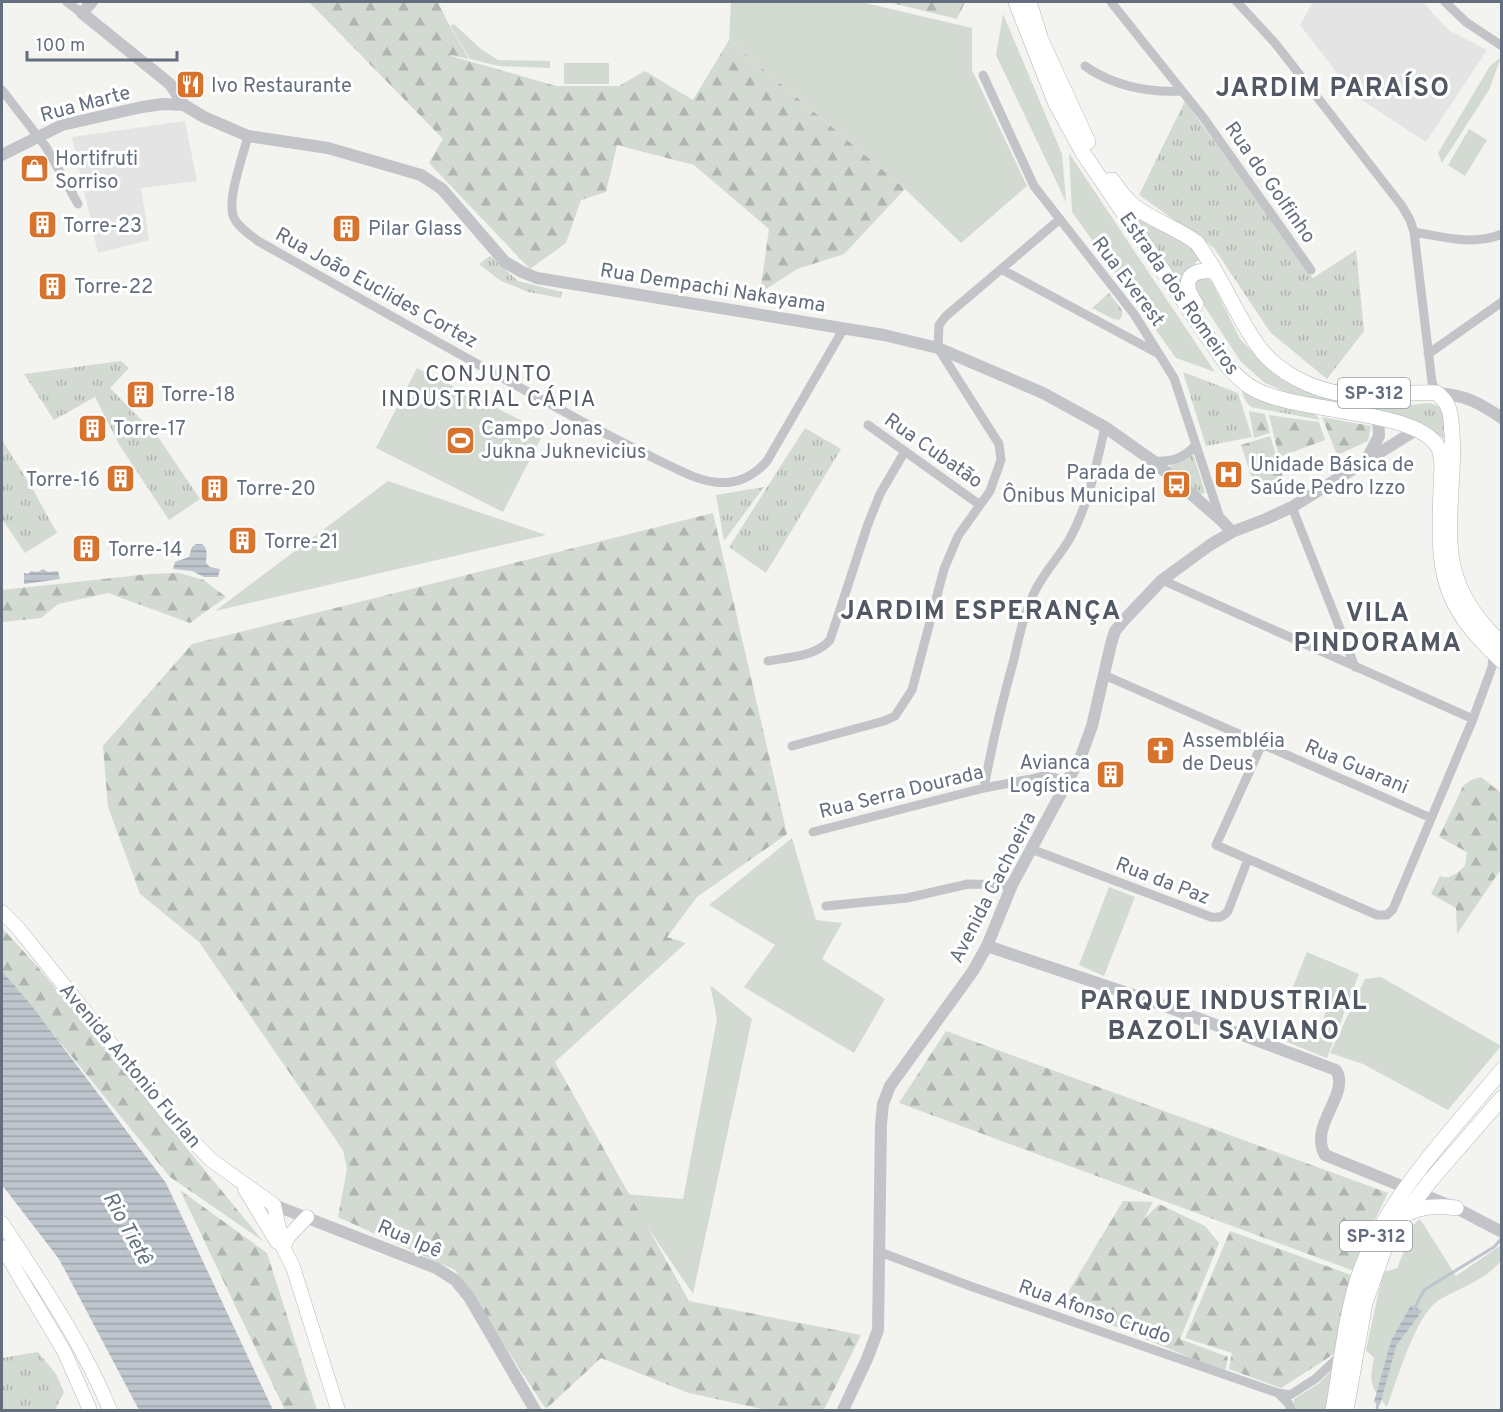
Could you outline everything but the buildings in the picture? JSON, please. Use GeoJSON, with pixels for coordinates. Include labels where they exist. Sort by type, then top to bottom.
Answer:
{"type":"FeatureCollection","features":[{"type":"Feature","properties":{"kind":"main road","name":"Estrada dos Romeiros"},"geometry":{"type":"LineString","coordinates":[[1016,2],[1056,104],[1083,153],[1229,368],[1252,389],[1307,406],[1378,417],[1416,430],[1430,438],[1440,450],[1440,553],[1447,589],[1471,631],[1499,652]]}},
{"type":"Feature","properties":{"kind":"main road","name":"Estrada dos Romeiros"},"geometry":{"type":"LineString","coordinates":[[1029,2],[1041,40],[1087,141],[1117,187],[1137,208],[1197,243],[1259,348],[1279,367],[1303,382],[1329,391],[1346,394],[1437,393]]}},
{"type":"Feature","properties":{"kind":"main road"},"geometry":{"type":"LineString","coordinates":[[1214,271],[1197,272],[1189,278],[1186,285],[1189,294],[1235,361],[1254,379],[1284,400]]}},
{"type":"Feature","properties":{"kind":"main road","name":"SP-312"},"geometry":{"type":"LineString","coordinates":[[1437,393],[1449,408],[1451,421],[1453,449],[1450,541],[1457,580],[1471,609],[1489,632],[1499,652]]}},
{"type":"Feature","properties":{"kind":"main road","name":"Avenida Antonio Furlan"},"geometry":{"type":"LineString","coordinates":[[2,912],[18,928],[173,1121],[211,1160],[274,1205]]}},
{"type":"Feature","properties":{"kind":"main road","name":"SP-312"},"geometry":{"type":"LineString","coordinates":[[1346,1410],[1365,1303],[1385,1247],[1404,1215],[1413,1191],[1433,1153],[1502,1070]]}},
{"type":"Feature","properties":{"kind":"main road","name":"SP-312"},"geometry":{"type":"LineString","coordinates":[[1333,1410],[1354,1294],[1362,1269],[1385,1220],[1413,1191],[1431,1181],[1502,1098]]}},
{"type":"Feature","properties":{"kind":"main road"},"geometry":{"type":"LineString","coordinates":[[1433,1153],[1430,1165],[1431,1181],[1440,1201]]}},
{"type":"Feature","properties":{"kind":"main road"},"geometry":{"type":"LineString","coordinates":[[241,1183],[259,1209],[292,1267]]}},
{"type":"Feature","properties":{"kind":"main road"},"geometry":{"type":"LineString","coordinates":[[274,1205],[283,1247],[292,1267],[338,1410]]}},
{"type":"Feature","properties":{"kind":"main road"},"geometry":{"type":"LineString","coordinates":[[1404,1215],[1423,1207],[1456,1208]]}},
{"type":"Feature","properties":{"kind":"main road"},"geometry":{"type":"LineString","coordinates":[[283,1247],[289,1236],[307,1217]]}},
{"type":"Feature","properties":{"kind":"main road"},"geometry":{"type":"LineString","coordinates":[[2,1223],[64,1322],[88,1364],[110,1410]]}},
{"type":"Feature","properties":{"kind":"main road"},"geometry":{"type":"LineString","coordinates":[[2,1247],[64,1351],[90,1410]]}},
{"type":"Feature","properties":{"kind":"street"},"geometry":{"type":"LineString","coordinates":[[67,2],[170,84],[184,105]]}},
{"type":"Feature","properties":{"kind":"street"},"geometry":{"type":"LineString","coordinates":[[81,13],[92,2]]}},
{"type":"Feature","properties":{"kind":"street","name":"Rua do Golfinho"},"geometry":{"type":"LineString","coordinates":[[1111,2],[1203,117],[1311,270]]}},
{"type":"Feature","properties":{"kind":"street"},"geometry":{"type":"LineString","coordinates":[[1237,2],[1275,42],[1402,206],[1410,220],[1414,232],[1432,382],[1437,393],[1471,399],[1502,418]]}},
{"type":"Feature","properties":{"kind":"street"},"geometry":{"type":"LineString","coordinates":[[1445,2],[1466,22],[1502,45]]}},
{"type":"Feature","properties":{"kind":"street"},"geometry":{"type":"LineString","coordinates":[[1085,66],[1093,72],[1135,88],[1163,92],[1180,90]]}},
{"type":"Feature","properties":{"kind":"street","name":"Rua Everest"},"geometry":{"type":"LineString","coordinates":[[983,75],[1034,186],[1134,314],[1174,378],[1221,520]]}},
{"type":"Feature","properties":{"kind":"street"},"geometry":{"type":"LineString","coordinates":[[2,90],[46,147],[78,204]]}},
{"type":"Feature","properties":{"kind":"street","name":"Rua Marte"},"geometry":{"type":"LineString","coordinates":[[2,155],[62,125],[120,111],[164,104],[184,105]]}},
{"type":"Feature","properties":{"kind":"street","name":"Rua Dempachi Nakayama"},"geometry":{"type":"LineString","coordinates":[[184,105],[212,121],[248,136],[328,148],[421,175],[442,189],[506,262],[537,278],[844,328],[938,348],[1043,393],[1105,427],[1153,461],[1232,532]]}},
{"type":"Feature","properties":{"kind":"street","name":"Rua João Euclides Cortez"},"geometry":{"type":"LineString","coordinates":[[248,136],[231,210],[235,220],[244,230],[268,247],[430,338],[632,447],[698,479],[717,483],[733,482],[758,471],[767,461],[844,328]]}},
{"type":"Feature","properties":{"kind":"street"},"geometry":{"type":"LineString","coordinates":[[792,746],[895,716],[912,690],[944,569],[958,536],[990,491],[1002,452],[938,348],[939,325],[946,316],[1060,219]]}},
{"type":"Feature","properties":{"kind":"street"},"geometry":{"type":"LineString","coordinates":[[1414,232],[1452,239],[1477,240],[1502,234]]}},
{"type":"Feature","properties":{"kind":"street"},"geometry":{"type":"LineString","coordinates":[[1001,269],[1161,355]]}},
{"type":"Feature","properties":{"kind":"street"},"geometry":{"type":"LineString","coordinates":[[1428,354],[1502,302]]}},
{"type":"Feature","properties":{"kind":"street","name":"Avenida Cachoeira"},"geometry":{"type":"LineString","coordinates":[[1365,460],[1376,445],[1379,436],[1378,417]]}},
{"type":"Feature","properties":{"kind":"street","name":"Rua Cubatão"},"geometry":{"type":"LineString","coordinates":[[868,425],[981,505]]}},
{"type":"Feature","properties":{"kind":"street"},"geometry":{"type":"LineString","coordinates":[[984,788],[992,740],[1024,619],[1033,594],[1048,567],[1068,542],[1078,521],[1092,483],[1105,427]]}},
{"type":"Feature","properties":{"kind":"street","name":"Avenida Cachoeira"},"geometry":{"type":"LineString","coordinates":[[843,1410],[878,1330],[883,1104],[890,1086],[973,971],[987,946],[1012,885],[1081,756],[1092,726],[1115,631],[1162,580],[1210,545],[1232,532],[1292,507],[1416,430]]}},
{"type":"Feature","properties":{"kind":"street"},"geometry":{"type":"LineString","coordinates":[[1153,461],[1177,460],[1195,446]]}},
{"type":"Feature","properties":{"kind":"street"},"geometry":{"type":"LineString","coordinates":[[768,662],[815,652],[823,648],[830,640],[868,524],[880,495],[905,450]]}},
{"type":"Feature","properties":{"kind":"street"},"geometry":{"type":"LineString","coordinates":[[1292,507],[1355,667]]}},
{"type":"Feature","properties":{"kind":"street"},"geometry":{"type":"LineString","coordinates":[[1162,580],[1473,719]]}},
{"type":"Feature","properties":{"kind":"street"},"geometry":{"type":"LineString","coordinates":[[1262,744],[1216,845],[1377,915],[1387,915],[1393,909],[1499,652]]}},
{"type":"Feature","properties":{"kind":"street","name":"Rua Guarani"},"geometry":{"type":"LineString","coordinates":[[1104,675],[1431,818]]}},
{"type":"Feature","properties":{"kind":"street","name":"Rua Serra Dourada"},"geometry":{"type":"LineString","coordinates":[[813,832],[984,788],[1043,776],[1068,782]]}},
{"type":"Feature","properties":{"kind":"street","name":"Rua da Paz"},"geometry":{"type":"LineString","coordinates":[[1031,849],[1218,918],[1224,916],[1228,911],[1248,859]]}},
{"type":"Feature","properties":{"kind":"street"},"geometry":{"type":"LineString","coordinates":[[826,906],[907,898],[968,884],[1012,885]]}},
{"type":"Feature","properties":{"kind":"street"},"geometry":{"type":"LineString","coordinates":[[987,946],[1156,1003],[1336,1070],[1340,1076],[1339,1085],[1320,1139],[1320,1147],[1325,1155],[1440,1201],[1500,1231]]}},
{"type":"Feature","properties":{"kind":"street","name":"Rua Ipê"},"geometry":{"type":"LineString","coordinates":[[274,1205],[436,1268],[455,1280],[469,1297],[535,1410]]}},
{"type":"Feature","properties":{"kind":"street","name":"Rua Afonso Crudo"},"geometry":{"type":"LineString","coordinates":[[880,1252],[970,1286],[1278,1393]]}},
{"type":"Feature","properties":{"kind":"street"},"geometry":{"type":"LineString","coordinates":[[1278,1393],[1290,1395],[1315,1379],[1343,1352]]}},
{"type":"Feature","properties":{"kind":"street"},"geometry":{"type":"LineString","coordinates":[[1278,1393],[1289,1404],[1291,1410]]}},
{"type":"Feature","properties":{"kind":"shaded area"},"geometry":{"type":"Polygon","coordinates":[[[1313,2],[1423,2],[1450,31],[1487,50],[1426,142],[1354,95],[1300,25],[1313,2]]]}},
{"type":"Feature","properties":{"kind":"shaded area"},"geometry":{"type":"Polygon","coordinates":[[[185,121],[197,181],[141,188],[149,240],[98,253],[72,137],[185,121]]]}},
{"type":"Feature","properties":{"kind":"green space"},"geometry":{"type":"Polygon","coordinates":[[[309,2],[438,2],[469,59],[451,56],[556,86],[619,86],[645,71],[693,100],[729,40],[905,189],[844,254],[797,269],[760,293],[769,229],[694,165],[617,145],[606,192],[581,200],[566,243],[530,269],[429,163],[443,139],[309,2]]]}},
{"type":"Feature","properties":{"kind":"green space"},"geometry":{"type":"Polygon","coordinates":[[[731,2],[861,2],[972,28],[972,70],[1027,186],[961,243],[905,189],[729,40],[731,2]]]}},
{"type":"Feature","properties":{"kind":"green space"},"geometry":{"type":"Polygon","coordinates":[[[888,2],[965,2],[957,19],[888,2]]]}},
{"type":"Feature","properties":{"kind":"green space"},"geometry":{"type":"Polygon","coordinates":[[[1003,14],[1062,154],[1066,202],[996,55],[1003,14]]]}},
{"type":"Feature","properties":{"kind":"green space"},"geometry":{"type":"Polygon","coordinates":[[[454,24],[481,49],[498,60],[550,61],[550,68],[499,66],[470,59],[450,26],[454,24]]]}},
{"type":"Feature","properties":{"kind":"green space"},"geometry":{"type":"Polygon","coordinates":[[[1501,57],[1489,90],[1442,163],[1438,153],[1490,66],[1501,57]]]}},
{"type":"Feature","properties":{"kind":"green space"},"geometry":{"type":"Polygon","coordinates":[[[564,63],[609,63],[609,84],[564,84],[564,63]]]}},
{"type":"Feature","properties":{"kind":"green space"},"geometry":{"type":"Polygon","coordinates":[[[1185,101],[1313,278],[1356,250],[1364,331],[1327,379],[1270,332],[1214,248],[1139,195],[1185,101]]]}},
{"type":"Feature","properties":{"kind":"green space"},"geometry":{"type":"Polygon","coordinates":[[[1469,129],[1487,140],[1465,176],[1448,165],[1469,129]]]}},
{"type":"Feature","properties":{"kind":"green space"},"geometry":{"type":"Polygon","coordinates":[[[1069,153],[1215,372],[1176,358],[1072,212],[1069,153]]]}},
{"type":"Feature","properties":{"kind":"green space"},"geometry":{"type":"Polygon","coordinates":[[[1130,212],[1195,248],[1205,261],[1197,261],[1181,286],[1130,212]]]}},
{"type":"Feature","properties":{"kind":"green space"},"geometry":{"type":"Polygon","coordinates":[[[490,256],[518,281],[562,292],[561,298],[528,292],[501,281],[479,264],[490,256]]]}},
{"type":"Feature","properties":{"kind":"green space"},"geometry":{"type":"Polygon","coordinates":[[[1204,278],[1212,282],[1240,339],[1262,362],[1330,399],[1353,404],[1412,405],[1420,425],[1297,397],[1265,383],[1241,362],[1195,292],[1196,282],[1204,278]]]}},
{"type":"Feature","properties":{"kind":"green space"},"geometry":{"type":"Polygon","coordinates":[[[1109,293],[1122,310],[1119,320],[1092,308],[1109,293]]]}},
{"type":"Feature","properties":{"kind":"green space"},"geometry":{"type":"Polygon","coordinates":[[[121,361],[129,368],[110,388],[158,437],[200,499],[169,520],[120,446],[95,397],[54,420],[24,374],[121,361]]]}},
{"type":"Feature","properties":{"kind":"green space","name":"Campo Jonas Jukna Juknevicius"},"geometry":{"type":"Polygon","coordinates":[[[417,368],[544,432],[503,512],[376,448],[417,368]]]}},
{"type":"Feature","properties":{"kind":"green space"},"geometry":{"type":"Polygon","coordinates":[[[1183,372],[1238,393],[1252,437],[1206,446],[1183,372]]]}},
{"type":"Feature","properties":{"kind":"green space"},"geometry":{"type":"Polygon","coordinates":[[[1242,384],[1313,412],[1320,420],[1251,407],[1244,397],[1242,384]]]}},
{"type":"Feature","properties":{"kind":"green space"},"geometry":{"type":"Polygon","coordinates":[[[1430,403],[1443,408],[1445,439],[1413,419],[1412,405],[1430,403]]]}},
{"type":"Feature","properties":{"kind":"green space"},"geometry":{"type":"Polygon","coordinates":[[[1249,411],[1265,414],[1270,433],[1254,438],[1249,411]]]}},
{"type":"Feature","properties":{"kind":"green space"},"geometry":{"type":"Polygon","coordinates":[[[1269,415],[1319,422],[1325,440],[1279,457],[1269,415]]]}},
{"type":"Feature","properties":{"kind":"green space"},"geometry":{"type":"Polygon","coordinates":[[[1322,417],[1371,426],[1368,441],[1337,455],[1322,417]]]}},
{"type":"Feature","properties":{"kind":"green space"},"geometry":{"type":"Polygon","coordinates":[[[805,428],[841,449],[766,573],[729,547],[805,428]]]}},
{"type":"Feature","properties":{"kind":"green space"},"geometry":{"type":"Polygon","coordinates":[[[1270,436],[1287,489],[1258,496],[1241,445],[1270,436]]]}},
{"type":"Feature","properties":{"kind":"green space"},"geometry":{"type":"Polygon","coordinates":[[[2,440],[57,533],[25,553],[2,519],[2,440]]]}},
{"type":"Feature","properties":{"kind":"green space"},"geometry":{"type":"Polygon","coordinates":[[[1193,454],[1205,492],[1199,496],[1168,467],[1193,454]]]}},
{"type":"Feature","properties":{"kind":"green space"},"geometry":{"type":"Polygon","coordinates":[[[388,481],[546,535],[215,611],[388,481]]]}},
{"type":"Feature","properties":{"kind":"green space"},"geometry":{"type":"Polygon","coordinates":[[[764,487],[724,541],[716,495],[764,487]]]}},
{"type":"Feature","properties":{"kind":"green space"},"geometry":{"type":"Polygon","coordinates":[[[713,513],[787,834],[697,897],[667,937],[686,943],[555,1062],[689,1301],[861,1335],[824,1410],[766,1410],[689,1393],[601,1358],[546,1409],[455,1270],[338,1217],[347,1169],[343,1150],[199,942],[140,894],[108,807],[103,746],[192,644],[713,513]]]}},
{"type":"Feature","properties":{"kind":"green space"},"geometry":{"type":"Polygon","coordinates":[[[178,573],[204,580],[226,597],[190,623],[108,593],[58,604],[41,618],[2,622],[2,590],[178,573]]]}},
{"type":"Feature","properties":{"kind":"green space"},"geometry":{"type":"Polygon","coordinates":[[[1481,777],[1501,793],[1501,869],[1457,934],[1456,908],[1431,894],[1440,876],[1450,876],[1465,866],[1467,852],[1439,837],[1463,786],[1481,777]]]}},
{"type":"Feature","properties":{"kind":"green space"},"geometry":{"type":"Polygon","coordinates":[[[792,838],[816,920],[842,923],[822,959],[885,999],[854,1053],[744,987],[775,945],[709,905],[792,838]]]}},
{"type":"Feature","properties":{"kind":"green space"},"geometry":{"type":"Polygon","coordinates":[[[1109,887],[1135,897],[1104,976],[1079,965],[1109,887]]]}},
{"type":"Feature","properties":{"kind":"green space"},"geometry":{"type":"Polygon","coordinates":[[[2,928],[37,966],[263,1241],[170,1177],[2,971],[2,928]]]}},
{"type":"Feature","properties":{"kind":"green space"},"geometry":{"type":"Polygon","coordinates":[[[1307,952],[1359,974],[1327,1058],[1287,1042],[1290,1032],[1317,1040],[1328,1004],[1292,989],[1307,952]]]}},
{"type":"Feature","properties":{"kind":"green space"},"geometry":{"type":"Polygon","coordinates":[[[1381,977],[1501,1046],[1448,1110],[1363,1064],[1330,1053],[1365,979],[1381,977]]]}},
{"type":"Feature","properties":{"kind":"green space"},"geometry":{"type":"Polygon","coordinates":[[[710,985],[752,1019],[693,1294],[625,1194],[683,1199],[717,1019],[710,985]]]}},
{"type":"Feature","properties":{"kind":"green space"},"geometry":{"type":"Polygon","coordinates":[[[946,1031],[1388,1193],[1369,1232],[1354,1271],[899,1103],[946,1031]]]}},
{"type":"Feature","properties":{"kind":"green space"},"geometry":{"type":"Polygon","coordinates":[[[180,1190],[267,1253],[317,1410],[285,1410],[180,1190]]]}},
{"type":"Feature","properties":{"kind":"green space"},"geometry":{"type":"Polygon","coordinates":[[[1123,1201],[1153,1202],[1144,1219],[1159,1204],[1205,1226],[1219,1243],[1180,1339],[1228,1357],[1225,1372],[1061,1304],[1123,1201]]]}},
{"type":"Feature","properties":{"kind":"green space"},"geometry":{"type":"Polygon","coordinates":[[[1420,1219],[1456,1276],[1501,1245],[1501,1261],[1487,1274],[1439,1300],[1431,1308],[1415,1333],[1387,1407],[1372,1384],[1374,1358],[1366,1350],[1383,1272],[1397,1268],[1406,1247],[1399,1237],[1420,1219]]]}},
{"type":"Feature","properties":{"kind":"green space"},"geometry":{"type":"Polygon","coordinates":[[[1230,1231],[1354,1276],[1340,1350],[1281,1388],[1229,1369],[1232,1353],[1185,1338],[1230,1231]]]}},
{"type":"Feature","properties":{"kind":"green space"},"geometry":{"type":"Polygon","coordinates":[[[38,1352],[56,1374],[64,1392],[55,1410],[2,1410],[2,1358],[38,1352]]]}},
{"type":"Feature","properties":{"kind":"green space"},"geometry":{"type":"Polygon","coordinates":[[[1338,1364],[1328,1410],[1294,1410],[1294,1399],[1318,1384],[1338,1364]]]}},
{"type":"Feature","properties":{"kind":"water"},"geometry":{"type":"Polygon","coordinates":[[[202,544],[206,548],[206,563],[210,567],[220,569],[218,577],[204,577],[192,571],[173,569],[175,562],[189,557],[192,547],[202,544]]]}},
{"type":"Feature","properties":{"kind":"water"},"geometry":{"type":"Polygon","coordinates":[[[43,569],[48,572],[58,571],[60,579],[24,584],[24,573],[38,572],[43,569]]]}},
{"type":"Feature","properties":{"kind":"water","name":"Rio Tietê"},"geometry":{"type":"Polygon","coordinates":[[[2,971],[31,1005],[166,1183],[273,1410],[139,1410],[59,1259],[2,1185],[2,971]]]}},
{"type":"Feature","properties":{"kind":"water"},"geometry":{"type":"Polygon","coordinates":[[[1411,1305],[1422,1311],[1396,1346],[1380,1405],[1374,1402],[1391,1341],[1411,1305]]]}},
{"type":"Feature","properties":{"kind":"waterway"},"geometry":{"type":"LineString","coordinates":[[1414,1309],[1424,1290],[1494,1247],[1502,1238]]}},
{"type":"Feature","properties":{"kind":"waterway"},"geometry":{"type":"LineString","coordinates":[[1377,1410],[1378,1401]]}},
{"type":"Feature","properties":{"kind":"place","name":"Ivo Restaurante"},"geometry":{"type":"Point","coordinates":[190,85]}},
{"type":"Feature","properties":{"kind":"place","name":"Hortifruti Sorriso"},"geometry":{"type":"Point","coordinates":[34,169]}},
{"type":"Feature","properties":{"kind":"place","name":"Torre-23"},"geometry":{"type":"Point","coordinates":[42,225]}},
{"type":"Feature","properties":{"kind":"place","name":"Pilar Glass"},"geometry":{"type":"Point","coordinates":[347,228]}},
{"type":"Feature","properties":{"kind":"place","name":"Torre-22"},"geometry":{"type":"Point","coordinates":[53,286]}},
{"type":"Feature","properties":{"kind":"place","name":"Torre-18"},"geometry":{"type":"Point","coordinates":[140,394]}},
{"type":"Feature","properties":{"kind":"place","name":"Torre-17"},"geometry":{"type":"Point","coordinates":[92,428]}},
{"type":"Feature","properties":{"kind":"place","name":"Campo Jonas Jukna Juknevicius"},"geometry":{"type":"Point","coordinates":[460,440]}},
{"type":"Feature","properties":{"kind":"place","name":"Unidade Básica de Saúde Pedro Izzo"},"geometry":{"type":"Point","coordinates":[1229,475]}},
{"type":"Feature","properties":{"kind":"place","name":"Torre-16"},"geometry":{"type":"Point","coordinates":[121,479]}},
{"type":"Feature","properties":{"kind":"place","name":"Parada de Ônibus Municipal"},"geometry":{"type":"Point","coordinates":[1177,484]}},
{"type":"Feature","properties":{"kind":"place","name":"Torre-20"},"geometry":{"type":"Point","coordinates":[215,488]}},
{"type":"Feature","properties":{"kind":"place","name":"Torre-21"},"geometry":{"type":"Point","coordinates":[243,541]}},
{"type":"Feature","properties":{"kind":"place","name":"Torre-14"},"geometry":{"type":"Point","coordinates":[87,549]}},
{"type":"Feature","properties":{"kind":"place","name":"Assembléia de Deus"},"geometry":{"type":"Point","coordinates":[1161,751]}},
{"type":"Feature","properties":{"kind":"place","name":"Avianca Logística"},"geometry":{"type":"Point","coordinates":[1111,774]}},
{"type":"Feature","properties":{"kind":"district","name":"JARDIM PARAÍSO"},"geometry":{"type":"Point","coordinates":[1333,87]}},
{"type":"Feature","properties":{"kind":"district","name":"CONJUNTO INDUSTRIAL CÁPIA"},"geometry":{"type":"Point","coordinates":[489,386]}},
{"type":"Feature","properties":{"kind":"district","name":"JARDIM ESPERANÇA"},"geometry":{"type":"Point","coordinates":[981,610]}},
{"type":"Feature","properties":{"kind":"district","name":"VILA PINDORAMA"},"geometry":{"type":"Point","coordinates":[1378,627]}},
{"type":"Feature","properties":{"kind":"district","name":"PARQUE INDUSTRIAL BAZOLI SAVIANO"},"geometry":{"type":"Point","coordinates":[1224,1015]}}]}
